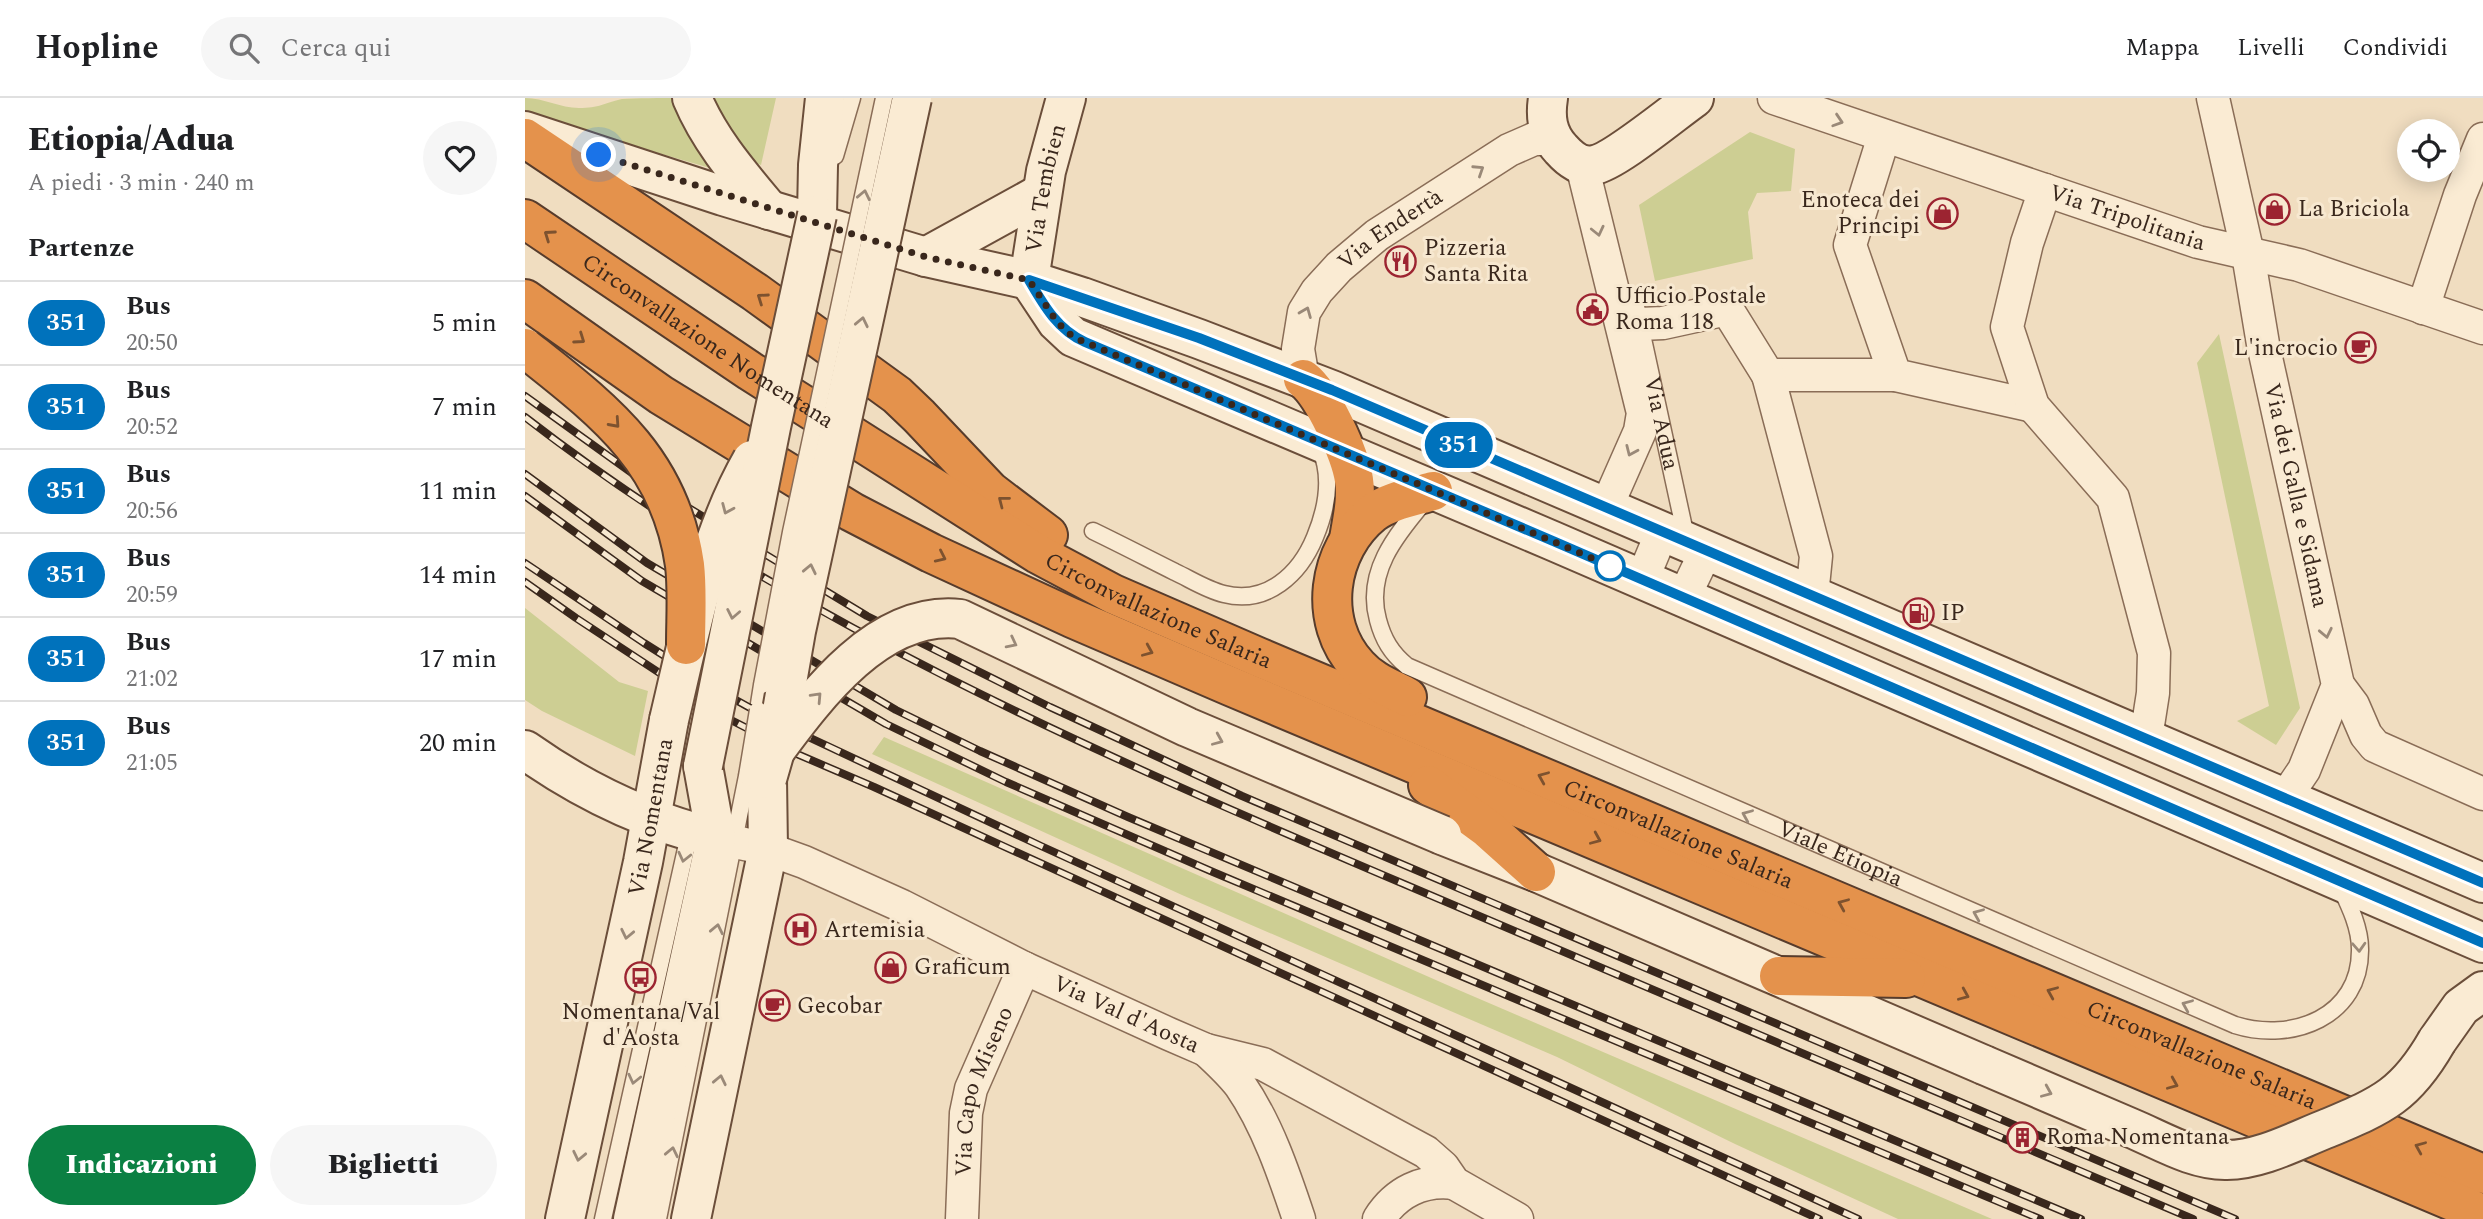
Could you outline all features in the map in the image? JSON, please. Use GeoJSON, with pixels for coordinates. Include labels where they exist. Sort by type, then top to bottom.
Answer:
{"type":"FeatureCollection","features":[{"type":"Feature","properties":{"kind":"highway"},"geometry":{"type":"LineString","coordinates":[[525,138],[755,292],[897,395],[990,491],[1049,535],[1081,556],[1138,586],[1226,643]]}},
{"type":"Feature","properties":{"kind":"highway","name":"Circonvallazione Nomentana"},"geometry":{"type":"LineString","coordinates":[[525,219],[635,295],[892,462]]}},
{"type":"Feature","properties":{"kind":"highway","name":"Circonvallazione Salaria"},"geometry":{"type":"LineString","coordinates":[[525,299],[661,395],[852,512],[931,553],[1072,618],[2471,1212]]}},
{"type":"Feature","properties":{"kind":"highway"},"geometry":{"type":"LineString","coordinates":[[525,348],[600,408],[633,444],[655,476],[673,515],[685,563],[686,645]]}},
{"type":"Feature","properties":{"kind":"highway"},"geometry":{"type":"LineString","coordinates":[[1303,379],[1311,385],[1319,398],[1330,447],[1352,474],[1355,493],[1349,540]]}},
{"type":"Feature","properties":{"kind":"highway","name":"Circonvallazione Salaria"},"geometry":{"type":"LineString","coordinates":[[892,462],[1004,534],[1078,577],[1226,643],[2483,1174]]}},
{"type":"Feature","properties":{"kind":"highway"},"geometry":{"type":"LineString","coordinates":[[1433,491],[1381,508],[1363,523],[1349,540],[1337,565],[1331,593],[1331,611],[1336,630],[1349,656],[1368,675],[1429,709],[1496,757]]}},
{"type":"Feature","properties":{"kind":"highway"},"geometry":{"type":"LineString","coordinates":[[1353,736],[1444,795],[1488,829],[1536,872]]}},
{"type":"Feature","properties":{"kind":"highway"},"geometry":{"type":"LineString","coordinates":[[1779,976],[1925,979]]}},
{"type":"Feature","properties":{"kind":"main road"},"geometry":{"type":"LineString","coordinates":[[692,98],[721,151],[769,210]]}},
{"type":"Feature","properties":{"kind":"main road","name":"Via Nomentana"},"geometry":{"type":"LineString","coordinates":[[691,1219],[733,810],[703,766],[817,215],[818,165],[825,98]]}},
{"type":"Feature","properties":{"kind":"main road","name":"Via Nomentana"},"geometry":{"type":"LineString","coordinates":[[633,1219],[733,810],[796,631],[912,98]]}},
{"type":"Feature","properties":{"kind":"main road","name":"Via Tembien"},"geometry":{"type":"LineString","coordinates":[[1029,280],[1042,193],[1066,98]]}},
{"type":"Feature","properties":{"kind":"main road"},"geometry":{"type":"LineString","coordinates":[[1548,98],[1546,118],[1553,139],[1570,158],[1582,164],[1595,165],[1608,160],[1694,98]]}},
{"type":"Feature","properties":{"kind":"main road"},"geometry":{"type":"LineString","coordinates":[[525,131],[769,210],[926,257],[1029,280],[1199,338],[1303,379],[2483,883]]}},
{"type":"Feature","properties":{"kind":"main road"},"geometry":{"type":"LineString","coordinates":[[926,257],[1042,193]]}},
{"type":"Feature","properties":{"kind":"main road"},"geometry":{"type":"LineString","coordinates":[[1029,280],[1057,322],[1073,337],[2483,943]]}},
{"type":"Feature","properties":{"kind":"main road","name":"Via Nomentana"},"geometry":{"type":"LineString","coordinates":[[565,1219],[640,876],[686,645],[722,519],[771,427]]}},
{"type":"Feature","properties":{"kind":"main road"},"geometry":{"type":"LineString","coordinates":[[525,750],[580,784],[650,818],[733,810],[814,700],[872,646],[898,629],[915,623],[933,618],[960,619],[1187,727],[1536,872],[2163,1141],[2198,1155],[2226,1160],[2240,1159],[2280,1147],[2377,1106],[2397,1094],[2423,1065],[2461,1007],[2483,990]]}},
{"type":"Feature","properties":{"kind":"street","name":"Via Tripolitania"},"geometry":{"type":"LineString","coordinates":[[1774,98],[2198,242],[2299,265],[2483,328]]}},
{"type":"Feature","properties":{"kind":"street","name":"Via dei Galla e Sidama"},"geometry":{"type":"LineString","coordinates":[[2213,98],[2337,685]]}},
{"type":"Feature","properties":{"kind":"street"},"geometry":{"type":"LineString","coordinates":[[1884,136],[1850,245],[1895,375]]}},
{"type":"Feature","properties":{"kind":"street","name":"Via Endertà"},"geometry":{"type":"LineString","coordinates":[[1303,379],[1299,337],[1304,312],[1317,291],[1339,267],[1377,235],[1509,150],[1534,139],[1553,139]]}},
{"type":"Feature","properties":{"kind":"street"},"geometry":{"type":"LineString","coordinates":[[2423,308],[2460,195],[2483,139]]}},
{"type":"Feature","properties":{"kind":"street","name":"Via Adua"},"geometry":{"type":"LineString","coordinates":[[1582,164],[1643,413],[1640,431],[1606,508]]}},
{"type":"Feature","properties":{"kind":"street"},"geometry":{"type":"LineString","coordinates":[[2045,190],[2027,243],[2007,327],[2033,407],[2113,498],[2154,653],[2153,693],[2146,738]]}},
{"type":"Feature","properties":{"kind":"street"},"geometry":{"type":"LineString","coordinates":[[1638,313],[1663,323],[1727,309],[1768,375],[1816,556],[1812,596]]}},
{"type":"Feature","properties":{"kind":"street"},"geometry":{"type":"LineString","coordinates":[[1768,375],[1895,375],[2033,407]]}},
{"type":"Feature","properties":{"kind":"street"},"geometry":{"type":"LineString","coordinates":[[1642,580],[1685,542]]}},
{"type":"Feature","properties":{"kind":"street"},"geometry":{"type":"LineString","coordinates":[[1683,599],[1685,542]]}},
{"type":"Feature","properties":{"kind":"street"},"geometry":{"type":"LineString","coordinates":[[2337,685],[2353,705],[2366,734],[2375,746],[2483,794]]}},
{"type":"Feature","properties":{"kind":"street"},"geometry":{"type":"LineString","coordinates":[[2285,798],[2304,770],[2337,685]]}},
{"type":"Feature","properties":{"kind":"street","name":"Via Val d'Aosta"},"geometry":{"type":"LineString","coordinates":[[733,810],[804,862],[890,900],[1024,968],[1206,1050],[1263,1064],[1317,1092],[1426,1152],[1443,1167],[1454,1183],[1517,1219]]}},
{"type":"Feature","properties":{"kind":"street","name":"Via Capo Miseno"},"geometry":{"type":"LineString","coordinates":[[962,1219],[962,1182],[969,1097],[1024,968]]}},
{"type":"Feature","properties":{"kind":"street"},"geometry":{"type":"LineString","coordinates":[[1206,1050],[1226,1068],[1249,1099],[1274,1153],[1299,1219]]}},
{"type":"Feature","properties":{"kind":"street"},"geometry":{"type":"LineString","coordinates":[[1379,1219],[1388,1206],[1414,1187],[1433,1182],[1454,1183]]}},
{"type":"Feature","properties":{"kind":"lane","name":"Via Nomentana"},"geometry":{"type":"LineString","coordinates":[[817,215],[852,98]]}},
{"type":"Feature","properties":{"kind":"lane","name":"Via Nomentana"},"geometry":{"type":"LineString","coordinates":[[603,1219],[733,810],[758,710],[791,532],[884,98]]}},
{"type":"Feature","properties":{"kind":"lane","name":"Via Adua"},"geometry":{"type":"LineString","coordinates":[[1638,313],[1685,542]]}},
{"type":"Feature","properties":{"kind":"lane"},"geometry":{"type":"LineString","coordinates":[[1643,413],[1649,372]]}},
{"type":"Feature","properties":{"kind":"lane"},"geometry":{"type":"LineString","coordinates":[[1093,531],[1223,594],[1254,595],[1268,591],[1277,587],[1291,574],[1312,544],[1327,495],[1330,447]]}},
{"type":"Feature","properties":{"kind":"lane","name":"Viale Etiopia"},"geometry":{"type":"LineString","coordinates":[[1433,491],[1390,545],[1376,581],[1375,604],[1379,624],[1383,636],[1398,658],[1419,672],[1807,841],[2235,1025],[2264,1031],[2286,1030],[2323,1018],[2342,1003],[2353,986],[2359,962],[2359,938],[2339,882]]}},
{"type":"Feature","properties":{"kind":"lane","name":"Via Nomentana"},"geometry":{"type":"LineString","coordinates":[[658,1219],[733,810]]}},
{"type":"Feature","properties":{"kind":"green space"},"geometry":{"type":"Polygon","coordinates":[[[525,98],[579,108],[622,99],[678,98],[717,170],[525,112],[525,98]]]}},
{"type":"Feature","properties":{"kind":"green space"},"geometry":{"type":"Polygon","coordinates":[[[712,98],[776,98],[761,165],[752,161],[738,146],[712,98]]]}},
{"type":"Feature","properties":{"kind":"green space"},"geometry":{"type":"Polygon","coordinates":[[[1750,132],[1795,149],[1791,191],[1757,193],[1748,212],[1753,259],[1655,281],[1639,205],[1750,132]]]}},
{"type":"Feature","properties":{"kind":"green space"},"geometry":{"type":"Polygon","coordinates":[[[2219,334],[2300,708],[2276,745],[2237,721],[2269,706],[2197,363],[2219,334]]]}},
{"type":"Feature","properties":{"kind":"green space"},"geometry":{"type":"Polygon","coordinates":[[[525,608],[619,682],[648,691],[635,756],[525,700],[525,608]]]}},
{"type":"Feature","properties":{"kind":"green space"},"geometry":{"type":"Polygon","coordinates":[[[884,737],[1454,988],[1992,1219],[1898,1219],[1735,1144],[1557,1057],[1182,895],[872,754],[884,737]]]}},
{"type":"Feature","properties":{"kind":"railway"},"geometry":{"type":"LineString","coordinates":[[525,396],[636,476],[867,616],[1050,707],[1242,796],[2235,1219]]}},
{"type":"Feature","properties":{"kind":"railway"},"geometry":{"type":"LineString","coordinates":[[525,417],[625,490],[730,557],[838,620],[1062,733],[1290,835],[2193,1219]]}},
{"type":"Feature","properties":{"kind":"railway"},"geometry":{"type":"LineString","coordinates":[[525,474],[647,563],[896,710],[980,751],[1128,817],[2081,1219]]}},
{"type":"Feature","properties":{"kind":"railway"},"geometry":{"type":"LineString","coordinates":[[525,496],[642,581],[886,724],[1006,782],[1213,872],[2040,1219]]}},
{"type":"Feature","properties":{"kind":"railway"},"geometry":{"type":"LineString","coordinates":[[525,563],[644,643],[772,720],[1041,846],[1858,1219]]}},
{"type":"Feature","properties":{"kind":"railway"},"geometry":{"type":"LineString","coordinates":[[525,582],[731,720],[797,754],[1819,1219]]}},
{"type":"Feature","properties":{"kind":"bus line","name":"351"},"geometry":{"type":"LineString","coordinates":[[2483,883],[1332,390],[1199,338],[1029,280],[1063,330],[1073,337],[1553,541],[2483,943]]}},
{"type":"Feature","properties":{"kind":"place","name":"La Briciola"},"geometry":{"type":"Point","coordinates":[2275,209]}},
{"type":"Feature","properties":{"kind":"place","name":"Enoteca dei Principi"},"geometry":{"type":"Point","coordinates":[1943,213]}},
{"type":"Feature","properties":{"kind":"place","name":"Pizzeria Santa Rita"},"geometry":{"type":"Point","coordinates":[1401,261]}},
{"type":"Feature","properties":{"kind":"place","name":"Ufficio Postale Roma 118"},"geometry":{"type":"Point","coordinates":[1592,309]}},
{"type":"Feature","properties":{"kind":"place","name":"L'incrocio"},"geometry":{"type":"Point","coordinates":[2361,348]}},
{"type":"Feature","properties":{"kind":"place","name":"IP"},"geometry":{"type":"Point","coordinates":[1918,613]}},
{"type":"Feature","properties":{"kind":"place","name":"Artemisia"},"geometry":{"type":"Point","coordinates":[801,930]}},
{"type":"Feature","properties":{"kind":"place","name":"Graficum"},"geometry":{"type":"Point","coordinates":[891,967]}},
{"type":"Feature","properties":{"kind":"place","name":"Nomentana/Val d'Aosta"},"geometry":{"type":"Point","coordinates":[641,978]}},
{"type":"Feature","properties":{"kind":"place","name":"Gecobar"},"geometry":{"type":"Point","coordinates":[774,1006]}},
{"type":"Feature","properties":{"kind":"place","name":"Roma Nomentana"},"geometry":{"type":"Point","coordinates":[2023,1137]}},
{"type":"Feature","properties":{"kind":"route"},"geometry":{"type":"LineString","coordinates":[[599,155],[723,196],[926,257],[1029,280],[1063,330],[1073,337],[1620,570],[1610,566]]}}]}
